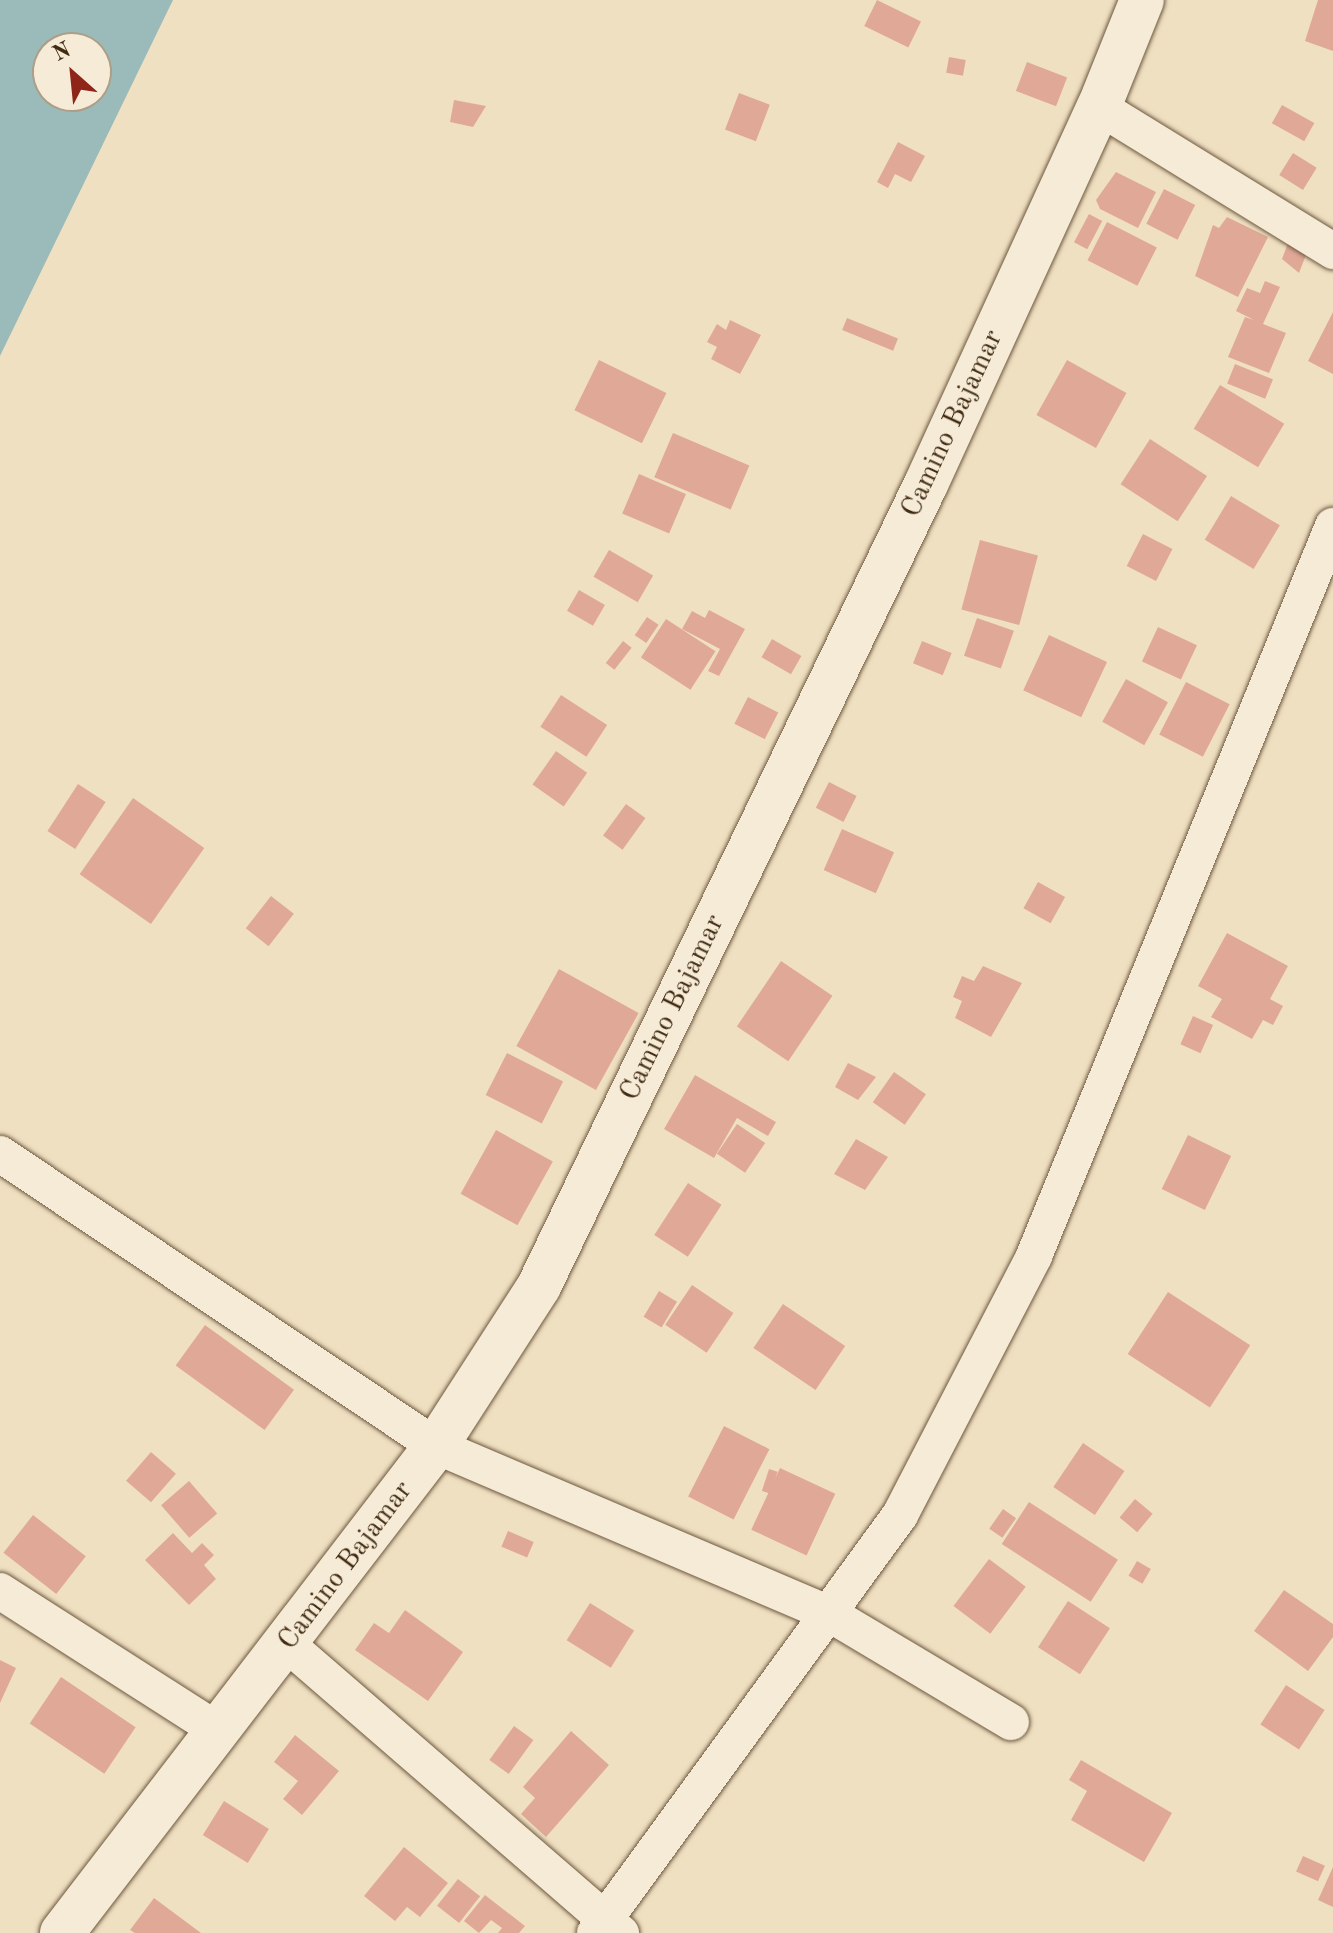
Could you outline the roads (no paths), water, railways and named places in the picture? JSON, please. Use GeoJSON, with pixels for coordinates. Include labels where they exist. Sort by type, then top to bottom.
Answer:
{"type":"FeatureCollection","features":[{"type":"Feature","properties":{"kind":"street","name":"Camino Bajamar"},"geometry":{"type":"LineString","coordinates":[[62,1933],[216,1729],[287,1644],[436,1446],[539,1286],[926,484],[1099,107],[1142,0]]}},
{"type":"Feature","properties":{"kind":"street"},"geometry":{"type":"LineString","coordinates":[[1099,107],[1333,251]]}},
{"type":"Feature","properties":{"kind":"street"},"geometry":{"type":"LineString","coordinates":[[287,1644],[607,1929],[900,1515],[1034,1256],[1333,526]]}},
{"type":"Feature","properties":{"kind":"street"},"geometry":{"type":"LineString","coordinates":[[0,1154],[436,1446],[828,1613],[1011,1722]]}},
{"type":"Feature","properties":{"kind":"street"},"geometry":{"type":"LineString","coordinates":[[0,1591],[216,1729]]}},
{"type":"Feature","properties":{"kind":"water"},"geometry":{"type":"Polygon","coordinates":[[[0,0],[173,0],[0,356],[0,0]]]}}]}
